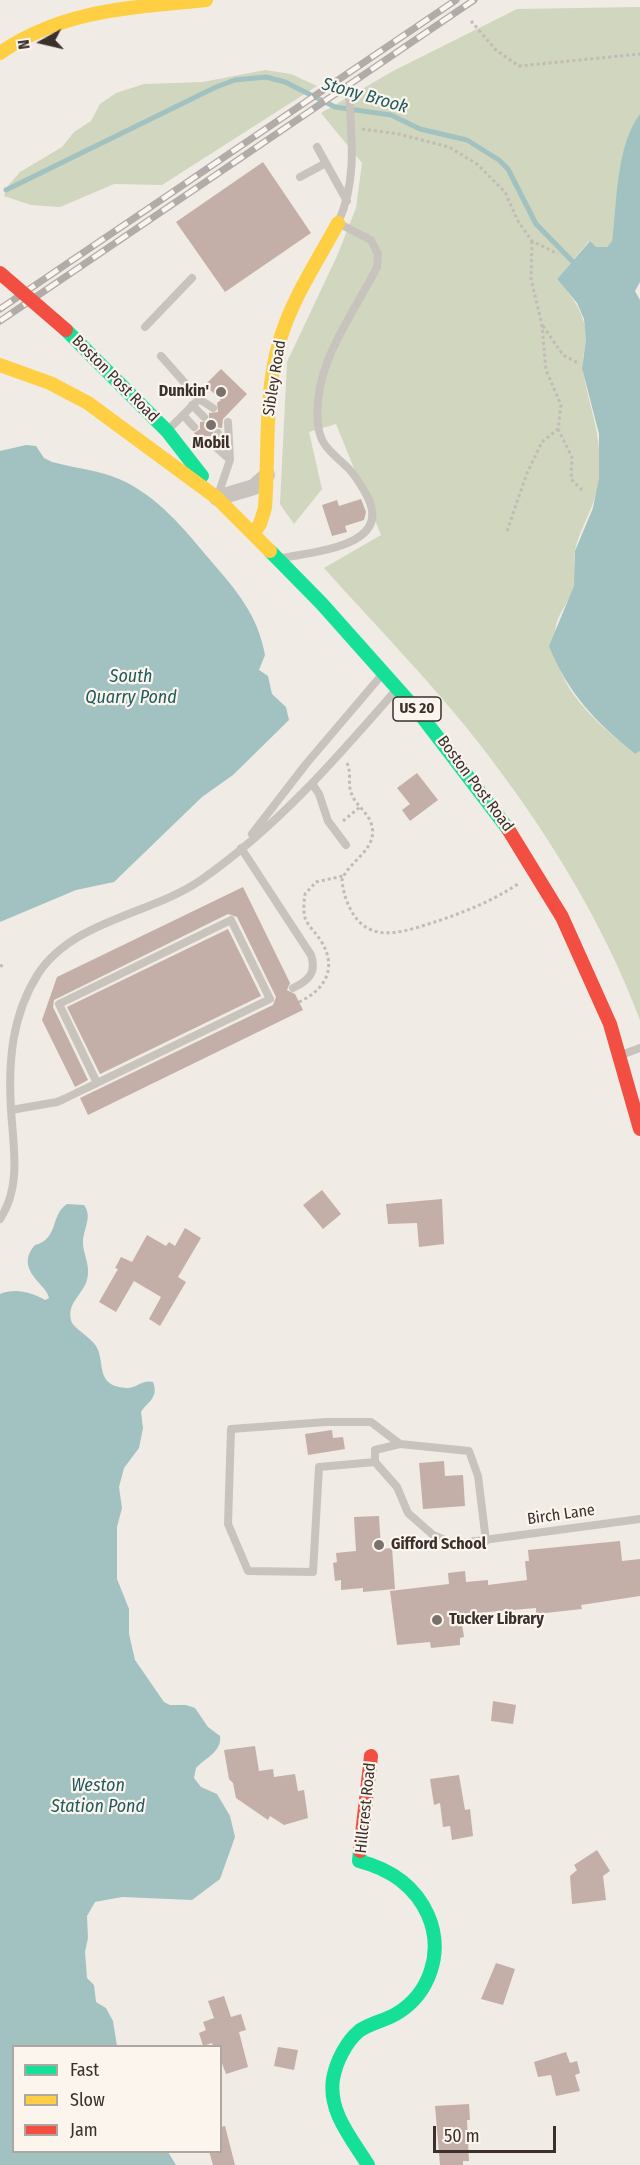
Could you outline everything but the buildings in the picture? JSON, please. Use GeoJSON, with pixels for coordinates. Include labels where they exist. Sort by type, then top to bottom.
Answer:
{"type":"FeatureCollection","features":[{"type":"Feature","properties":{"kind":"main road"},"geometry":{"type":"LineString","coordinates":[[0,53],[39,28],[78,16],[206,0]]}},
{"type":"Feature","properties":{"kind":"main road","name":"Sibley Road"},"geometry":{"type":"LineString","coordinates":[[253,534],[263,516],[269,411],[279,341],[293,308],[338,224]]}},
{"type":"Feature","properties":{"kind":"main road","name":"Boston Post Road"},"geometry":{"type":"LineString","coordinates":[[0,273],[66,330],[166,431],[216,498]]}},
{"type":"Feature","properties":{"kind":"main road","name":"Boston Post Road"},"geometry":{"type":"LineString","coordinates":[[0,365],[50,383],[88,403],[216,498],[279,559],[398,688],[480,788],[541,879],[582,957],[635,1087],[640,1129]]}},
{"type":"Feature","properties":{"kind":"main road","name":"Hillcrest Road"},"geometry":{"type":"LineString","coordinates":[[368,2165],[345,2130],[336,2111],[333,2081],[338,2062],[352,2038],[370,2023],[395,2015],[410,2004],[424,1986],[435,1963],[437,1942],[432,1921],[417,1895],[376,1864],[359,1861],[371,1756]]}},
{"type":"Feature","properties":{"kind":"street"},"geometry":{"type":"LineString","coordinates":[[216,498],[254,487],[267,475]]}},
{"type":"Feature","properties":{"kind":"lane"},"geometry":{"type":"LineString","coordinates":[[279,559],[352,542],[367,531],[373,519],[372,506],[361,485],[350,470],[325,448],[318,427],[321,389],[330,356],[341,330],[377,267],[379,259],[375,246],[368,237],[338,224],[347,201],[352,166],[349,94]]}},
{"type":"Feature","properties":{"kind":"lane"},"geometry":{"type":"LineString","coordinates":[[317,147],[347,201]]}},
{"type":"Feature","properties":{"kind":"lane"},"geometry":{"type":"LineString","coordinates":[[300,177],[326,163]]}},
{"type":"Feature","properties":{"kind":"lane"},"geometry":{"type":"LineString","coordinates":[[145,327],[192,278]]}},
{"type":"Feature","properties":{"kind":"lane"},"geometry":{"type":"LineString","coordinates":[[161,356],[196,402],[204,417]]}},
{"type":"Feature","properties":{"kind":"lane"},"geometry":{"type":"LineString","coordinates":[[166,431],[196,402]]}},
{"type":"Feature","properties":{"kind":"lane"},"geometry":{"type":"LineString","coordinates":[[196,402],[213,408]]}},
{"type":"Feature","properties":{"kind":"lane"},"geometry":{"type":"LineString","coordinates":[[183,415],[194,427]]}},
{"type":"Feature","properties":{"kind":"lane"},"geometry":{"type":"LineString","coordinates":[[216,498],[230,460],[228,422]]}},
{"type":"Feature","properties":{"kind":"lane"},"geometry":{"type":"LineString","coordinates":[[218,433],[230,460]]}},
{"type":"Feature","properties":{"kind":"lane"},"geometry":{"type":"LineString","coordinates":[[209,441],[230,460]]}},
{"type":"Feature","properties":{"kind":"lane"},"geometry":{"type":"LineString","coordinates":[[241,848],[300,772],[384,672]]}},
{"type":"Feature","properties":{"kind":"lane"},"geometry":{"type":"LineString","coordinates":[[0,1219],[5,1211],[14,1180],[11,1110],[14,1032],[19,1010],[40,971],[54,955],[74,941],[186,890],[241,848],[313,785],[398,688]]}},
{"type":"Feature","properties":{"kind":"lane"},"geometry":{"type":"LineString","coordinates":[[313,785],[333,829],[346,845]]}},
{"type":"Feature","properties":{"kind":"lane"},"geometry":{"type":"LineString","coordinates":[[241,848],[311,955],[313,967],[310,977],[292,988]]}},
{"type":"Feature","properties":{"kind":"lane"},"geometry":{"type":"LineString","coordinates":[[11,1110],[51,1104],[98,1083],[270,999],[231,920],[59,1004],[98,1083]]}},
{"type":"Feature","properties":{"kind":"lane"},"geometry":{"type":"LineString","coordinates":[[621,1055],[640,1048]]}},
{"type":"Feature","properties":{"kind":"lane"},"geometry":{"type":"LineString","coordinates":[[400,1444],[371,1422],[326,1422],[231,1429],[228,1524],[249,1571],[313,1572],[319,1467],[375,1462],[375,1450],[400,1444],[469,1451],[478,1476],[486,1541]]}},
{"type":"Feature","properties":{"kind":"lane","name":"Birch Lane"},"geometry":{"type":"LineString","coordinates":[[375,1462],[397,1487],[408,1513],[433,1535],[454,1544],[640,1519]]}},
{"type":"Feature","properties":{"kind":"path"},"geometry":{"type":"LineString","coordinates":[[471,21],[496,50],[519,66],[640,54]]}},
{"type":"Feature","properties":{"kind":"path"},"geometry":{"type":"LineString","coordinates":[[351,127],[449,147],[477,164],[505,192],[518,221],[532,241],[558,254]]}},
{"type":"Feature","properties":{"kind":"path"},"geometry":{"type":"LineString","coordinates":[[532,241],[531,279],[542,325],[546,370],[561,405],[558,429],[572,457],[571,479],[583,491]]}},
{"type":"Feature","properties":{"kind":"path"},"geometry":{"type":"LineString","coordinates":[[542,325],[563,355],[578,363]]}},
{"type":"Feature","properties":{"kind":"path"},"geometry":{"type":"LineString","coordinates":[[507,531],[527,473],[542,442],[558,429]]}},
{"type":"Feature","properties":{"kind":"path"},"geometry":{"type":"LineString","coordinates":[[299,1002],[311,997],[324,985],[329,967],[325,948],[306,919],[305,894],[315,882],[343,876],[362,857],[371,836],[371,823],[350,789],[350,770],[347,762],[353,754]]}},
{"type":"Feature","properties":{"kind":"path"},"geometry":{"type":"LineString","coordinates":[[333,829],[360,807]]}},
{"type":"Feature","properties":{"kind":"path"},"geometry":{"type":"LineString","coordinates":[[343,876],[345,896],[355,917],[369,929],[388,934],[420,929],[489,902],[519,884]]}},
{"type":"Feature","properties":{"kind":"green space"},"geometry":{"type":"Polygon","coordinates":[[[640,7],[640,114],[632,127],[622,158],[612,241],[607,247],[595,247],[589,241],[557,279],[573,299],[584,321],[586,339],[583,366],[600,462],[598,488],[575,551],[574,588],[557,620],[555,645],[558,664],[577,698],[590,714],[620,742],[635,754],[640,751],[640,1020],[608,946],[589,910],[570,875],[526,807],[460,720],[324,568],[381,535],[336,424],[309,432],[322,489],[294,524],[280,504],[287,362],[337,256],[356,208],[362,163],[321,113],[393,71],[517,9],[640,7]]]}},
{"type":"Feature","properties":{"kind":"green space"},"geometry":{"type":"Polygon","coordinates":[[[265,70],[291,74],[317,86],[162,185],[114,184],[60,207],[31,205],[4,196],[7,187],[20,172],[62,147],[74,132],[91,121],[100,104],[116,93],[144,84],[203,82],[265,70]]]}},
{"type":"Feature","properties":{"kind":"water"},"geometry":{"type":"Polygon","coordinates":[[[640,114],[640,282],[635,291],[640,300],[640,751],[635,754],[584,706],[565,679],[549,646],[574,586],[575,551],[593,508],[599,478],[599,434],[582,368],[586,340],[584,319],[577,303],[557,279],[590,241],[596,247],[607,247],[612,241],[622,158],[632,127],[640,114]]]}},
{"type":"Feature","properties":{"kind":"water","name":"South Quarry Pond"},"geometry":{"type":"Polygon","coordinates":[[[26,445],[36,446],[44,458],[52,462],[103,473],[133,486],[146,494],[180,525],[245,604],[257,628],[265,655],[259,670],[268,676],[272,694],[286,707],[289,720],[233,775],[202,797],[114,882],[76,890],[0,922],[0,451],[26,445]]]}},
{"type":"Feature","properties":{"kind":"water","name":"Weston Station Pond"},"geometry":{"type":"Polygon","coordinates":[[[67,1204],[84,1205],[88,1214],[83,1242],[88,1275],[85,1286],[72,1305],[70,1316],[72,1323],[96,1346],[105,1378],[109,1383],[130,1388],[149,1381],[153,1382],[155,1392],[141,1412],[143,1428],[139,1448],[124,1468],[119,1487],[122,1508],[117,1527],[117,1579],[129,1609],[129,1634],[135,1660],[164,1702],[170,1705],[186,1705],[195,1708],[208,1727],[220,1736],[216,1751],[196,1768],[194,1778],[201,1787],[217,1794],[230,1816],[235,1837],[220,1879],[192,1900],[122,1897],[95,1902],[87,1916],[88,1938],[85,1952],[87,1978],[94,1985],[96,2002],[106,2008],[113,2021],[117,2045],[12,2045],[12,2153],[169,2153],[176,2165],[0,2165],[0,1294],[17,1291],[45,1300],[49,1298],[29,1269],[29,1254],[35,1245],[48,1238],[62,1209],[67,1204]]]}},
{"type":"Feature","properties":{"kind":"waterway","name":"Stony Brook"},"geometry":{"type":"LineString","coordinates":[[6,190],[216,87],[235,80],[266,77],[285,82],[335,107],[391,115],[420,129],[467,140],[499,160],[508,169],[536,224],[577,266]]}},
{"type":"Feature","properties":{"kind":"railway"},"geometry":{"type":"LineString","coordinates":[[0,309],[456,0]]}},
{"type":"Feature","properties":{"kind":"railway"},"geometry":{"type":"LineString","coordinates":[[0,321],[474,0]]}},
{"type":"Feature","properties":{"kind":"traffic: fast"},"geometry":{"type":"LineString","coordinates":[[66,330],[167,431],[202,476]]}},
{"type":"Feature","properties":{"kind":"traffic: fast"},"geometry":{"type":"LineString","coordinates":[[270,551],[322,604],[420,714],[508,829]]}},
{"type":"Feature","properties":{"kind":"traffic: fast"},"geometry":{"type":"LineString","coordinates":[[360,1851],[359,1861],[391,1874],[416,1895],[428,1915],[435,1943],[431,1971],[418,1995],[396,2014],[359,2031],[346,2047],[334,2073],[332,2091],[338,2114],[368,2165]]}},
{"type":"Feature","properties":{"kind":"traffic: slow"},"geometry":{"type":"LineString","coordinates":[[0,53],[24,38],[74,19],[125,9],[206,0]]}},
{"type":"Feature","properties":{"kind":"traffic: slow"},"geometry":{"type":"LineString","coordinates":[[253,534],[260,524],[265,508],[269,404],[279,343],[297,296],[338,223]]}},
{"type":"Feature","properties":{"kind":"traffic: slow"},"geometry":{"type":"LineString","coordinates":[[0,365],[50,383],[88,403],[217,498],[270,551]]}},
{"type":"Feature","properties":{"kind":"traffic: jam"},"geometry":{"type":"LineString","coordinates":[[0,273],[66,330]]}},
{"type":"Feature","properties":{"kind":"traffic: jam"},"geometry":{"type":"LineString","coordinates":[[508,829],[562,917],[610,1024],[640,1129]]}},
{"type":"Feature","properties":{"kind":"traffic: jam"},"geometry":{"type":"LineString","coordinates":[[360,1851],[371,1756]]}},
{"type":"Feature","properties":{"kind":"place","name":"Dunkin'"},"geometry":{"type":"Point","coordinates":[221,392]}},
{"type":"Feature","properties":{"kind":"place","name":"Mobil"},"geometry":{"type":"Point","coordinates":[211,425]}},
{"type":"Feature","properties":{"kind":"place","name":"Gifford School"},"geometry":{"type":"Point","coordinates":[379,1545]}},
{"type":"Feature","properties":{"kind":"place","name":"Tucker Library"},"geometry":{"type":"Point","coordinates":[437,1620]}}]}
